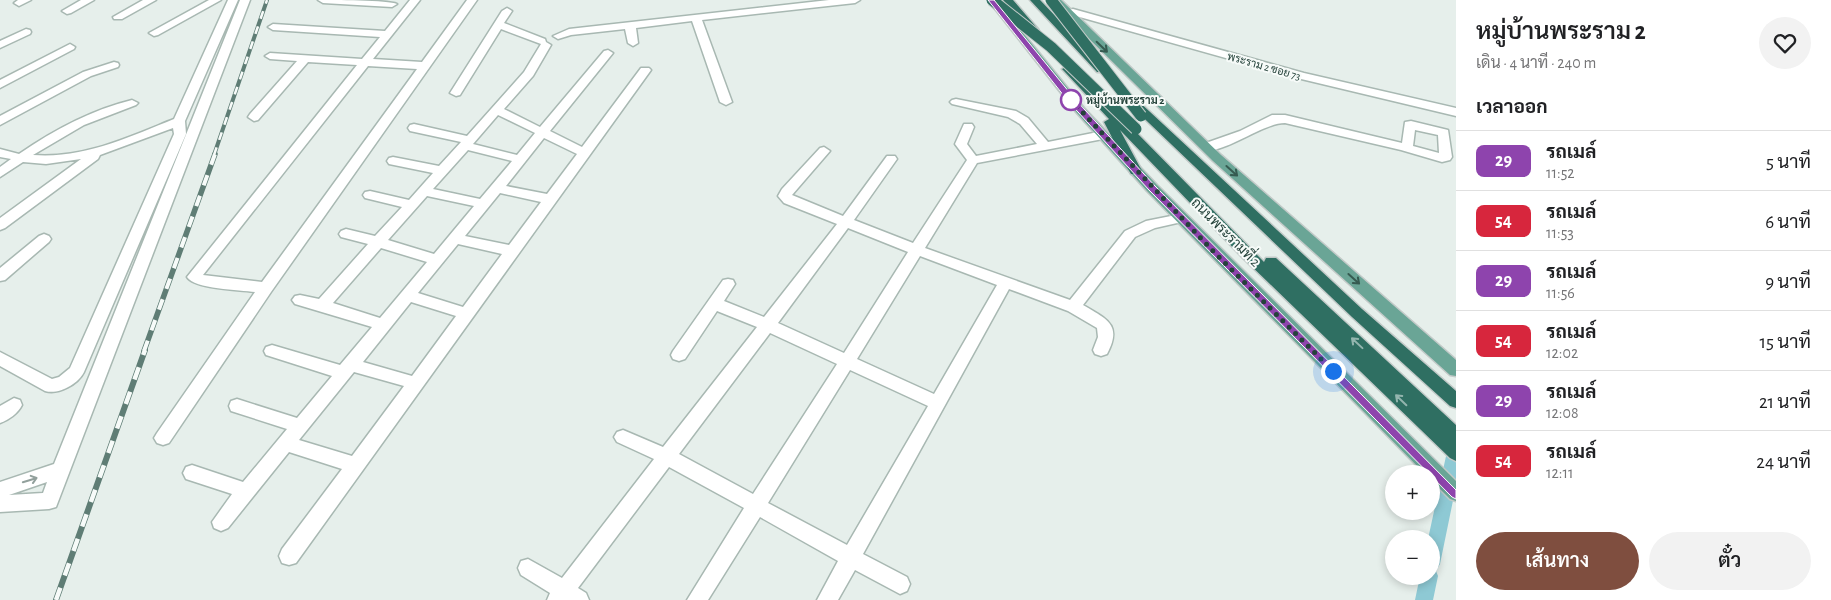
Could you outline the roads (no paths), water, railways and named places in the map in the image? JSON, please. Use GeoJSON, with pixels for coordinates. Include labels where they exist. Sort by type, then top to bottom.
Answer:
{"type":"FeatureCollection","features":[{"type":"Feature","properties":{"kind":"highway"},"geometry":{"type":"LineString","coordinates":[[992,0],[1065,60],[1235,228],[1456,436]]}},
{"type":"Feature","properties":{"kind":"highway","name":"ถนนพระรามที่ 2"},"geometry":{"type":"LineString","coordinates":[[1008,0],[1049,49],[1102,106],[1243,249],[1456,453]]}},
{"type":"Feature","properties":{"kind":"highway","name":"ถนนพระรามที่ 2"},"geometry":{"type":"LineString","coordinates":[[1035,0],[1087,56],[1182,149],[1358,313],[1456,401]]}},
{"type":"Feature","properties":{"kind":"highway"},"geometry":{"type":"LineString","coordinates":[[1051,0],[1141,116],[1252,224],[1456,412]]}},
{"type":"Feature","properties":{"kind":"highway"},"geometry":{"type":"LineString","coordinates":[[1102,106],[1136,171]]}},
{"type":"Feature","properties":{"kind":"main road","name":"ถนนพระรามที่ 2"},"geometry":{"type":"LineString","coordinates":[[992,0],[1063,90],[1136,171],[1456,493]]}},
{"type":"Feature","properties":{"kind":"main road"},"geometry":{"type":"LineString","coordinates":[[1056,0],[1207,147],[1451,365]]}},
{"type":"Feature","properties":{"kind":"main road"},"geometry":{"type":"LineString","coordinates":[[1064,0],[1085,30]]}},
{"type":"Feature","properties":{"kind":"street"},"geometry":{"type":"LineString","coordinates":[[67,11],[89,0]]}},
{"type":"Feature","properties":{"kind":"street"},"geometry":{"type":"LineString","coordinates":[[118,18],[151,0]]}},
{"type":"Feature","properties":{"kind":"street"},"geometry":{"type":"LineString","coordinates":[[154,33],[216,0]]}},
{"type":"Feature","properties":{"kind":"street"},"geometry":{"type":"LineString","coordinates":[[0,358],[51,386],[64,382],[76,372],[180,134],[180,122],[233,0]]}},
{"type":"Feature","properties":{"kind":"street"},"geometry":{"type":"LineString","coordinates":[[0,504],[49,501],[245,0]]}},
{"type":"Feature","properties":{"kind":"street"},"geometry":{"type":"LineString","coordinates":[[323,0],[393,2],[389,32]]}},
{"type":"Feature","properties":{"kind":"street"},"geometry":{"type":"LineString","coordinates":[[266,288],[199,280],[194,277],[415,0]]}},
{"type":"Feature","properties":{"kind":"street"},"geometry":{"type":"LineString","coordinates":[[163,438],[266,288],[472,0]]}},
{"type":"Feature","properties":{"kind":"street"},"geometry":{"type":"LineString","coordinates":[[498,24],[544,43],[559,43],[562,39],[558,36],[569,32],[855,0]]}},
{"type":"Feature","properties":{"kind":"street"},"geometry":{"type":"LineString","coordinates":[[456,94],[507,11]]}},
{"type":"Feature","properties":{"kind":"street","name":"พระราม 2 ซอย 73"},"geometry":{"type":"LineString","coordinates":[[1073,12],[1301,76],[1456,112]]}},
{"type":"Feature","properties":{"kind":"street"},"geometry":{"type":"LineString","coordinates":[[696,17],[726,102]]}},
{"type":"Feature","properties":{"kind":"street"},"geometry":{"type":"LineString","coordinates":[[630,25],[633,43]]}},
{"type":"Feature","properties":{"kind":"street"},"geometry":{"type":"LineString","coordinates":[[273,27],[389,32]]}},
{"type":"Feature","properties":{"kind":"street"},"geometry":{"type":"LineString","coordinates":[[0,45],[26,32]]}},
{"type":"Feature","properties":{"kind":"street"},"geometry":{"type":"LineString","coordinates":[[322,305],[533,69],[544,43]]}},
{"type":"Feature","properties":{"kind":"street"},"geometry":{"type":"LineString","coordinates":[[0,85],[70,47]]}},
{"type":"Feature","properties":{"kind":"street"},"geometry":{"type":"LineString","coordinates":[[221,522],[608,53]]}},
{"type":"Feature","properties":{"kind":"street"},"geometry":{"type":"LineString","coordinates":[[270,56],[425,66]]}},
{"type":"Feature","properties":{"kind":"street"},"geometry":{"type":"LineString","coordinates":[[254,117],[305,59]]}},
{"type":"Feature","properties":{"kind":"street"},"geometry":{"type":"LineString","coordinates":[[0,121],[87,74],[114,65]]}},
{"type":"Feature","properties":{"kind":"street"},"geometry":{"type":"LineString","coordinates":[[288,556],[549,199],[646,70]]}},
{"type":"Feature","properties":{"kind":"street"},"geometry":{"type":"LineString","coordinates":[[956,102],[1012,114],[1024,121],[1044,146]]}},
{"type":"Feature","properties":{"kind":"street"},"geometry":{"type":"LineString","coordinates":[[0,173],[60,133],[107,109],[132,103]]}},
{"type":"Feature","properties":{"kind":"street"},"geometry":{"type":"LineString","coordinates":[[497,110],[584,153]]}},
{"type":"Feature","properties":{"kind":"street"},"geometry":{"type":"LineString","coordinates":[[1207,147],[1244,134],[1272,119],[1285,119],[1404,147]]}},
{"type":"Feature","properties":{"kind":"street"},"geometry":{"type":"LineString","coordinates":[[0,153],[18,160],[62,159],[99,152],[180,122]]}},
{"type":"Feature","properties":{"kind":"street"},"geometry":{"type":"LineString","coordinates":[[968,127],[962,144],[974,160]]}},
{"type":"Feature","properties":{"kind":"street"},"geometry":{"type":"LineString","coordinates":[[414,128],[520,159]]}},
{"type":"Feature","properties":{"kind":"street"},"geometry":{"type":"LineString","coordinates":[[697,600],[974,160],[1103,135]]}},
{"type":"Feature","properties":{"kind":"street"},"geometry":{"type":"LineString","coordinates":[[824,151],[787,192],[785,196],[789,200],[917,250],[1073,307],[1103,324],[1106,328],[1107,332],[1101,350]]}},
{"type":"Feature","properties":{"kind":"street"},"geometry":{"type":"LineString","coordinates":[[0,225],[99,152]]}},
{"type":"Feature","properties":{"kind":"street"},"geometry":{"type":"LineString","coordinates":[[528,568],[567,597],[667,457],[892,159]]}},
{"type":"Feature","properties":{"kind":"street"},"geometry":{"type":"LineString","coordinates":[[394,161],[442,171]]}},
{"type":"Feature","properties":{"kind":"street"},"geometry":{"type":"LineString","coordinates":[[497,188],[549,199]]}},
{"type":"Feature","properties":{"kind":"street"},"geometry":{"type":"LineString","coordinates":[[424,190],[483,204]]}},
{"type":"Feature","properties":{"kind":"street"},"geometry":{"type":"LineString","coordinates":[[370,195],[412,205]]}},
{"type":"Feature","properties":{"kind":"street"},"geometry":{"type":"LineString","coordinates":[[1073,307],[1130,234],[1151,224],[1181,218]]}},
{"type":"Feature","properties":{"kind":"street"},"geometry":{"type":"LineString","coordinates":[[346,234],[438,260]]}},
{"type":"Feature","properties":{"kind":"street"},"geometry":{"type":"LineString","coordinates":[[455,239],[512,251]]}},
{"type":"Feature","properties":{"kind":"street"},"geometry":{"type":"LineString","coordinates":[[0,276],[44,240]]}},
{"type":"Feature","properties":{"kind":"street"},"geometry":{"type":"LineString","coordinates":[[827,600],[1006,282]]}},
{"type":"Feature","properties":{"kind":"street"},"geometry":{"type":"LineString","coordinates":[[679,355],[728,284]]}},
{"type":"Feature","properties":{"kind":"street"},"geometry":{"type":"LineString","coordinates":[[408,296],[466,313]]}},
{"type":"Feature","properties":{"kind":"street"},"geometry":{"type":"LineString","coordinates":[[300,300],[384,325]]}},
{"type":"Feature","properties":{"kind":"street"},"geometry":{"type":"LineString","coordinates":[[714,304],[768,325],[938,403]]}},
{"type":"Feature","properties":{"kind":"street"},"geometry":{"type":"LineString","coordinates":[[272,351],[415,383]]}},
{"type":"Feature","properties":{"kind":"street"},"geometry":{"type":"LineString","coordinates":[[0,416],[14,405]]}},
{"type":"Feature","properties":{"kind":"street"},"geometry":{"type":"LineString","coordinates":[[237,406],[300,426]]}},
{"type":"Feature","properties":{"kind":"street"},"geometry":{"type":"LineString","coordinates":[[623,437],[667,457],[900,584]]}},
{"type":"Feature","properties":{"kind":"street"},"geometry":{"type":"LineString","coordinates":[[286,444],[355,465]]}},
{"type":"Feature","properties":{"kind":"street"},"geometry":{"type":"LineString","coordinates":[[0,490],[61,470]]}},
{"type":"Feature","properties":{"kind":"street"},"geometry":{"type":"LineString","coordinates":[[192,473],[247,491]]}},
{"type":"Feature","properties":{"kind":"waterway"},"geometry":{"type":"LineString","coordinates":[[1438,530],[1456,447]]}},
{"type":"Feature","properties":{"kind":"waterway"},"geometry":{"type":"LineString","coordinates":[[1424,600],[1427,585]]}},
{"type":"Feature","properties":{"kind":"railway"},"geometry":{"type":"LineString","coordinates":[[214,155],[267,0]]}},
{"type":"Feature","properties":{"kind":"railway"},"geometry":{"type":"LineString","coordinates":[[144,351],[215,154]]}},
{"type":"Feature","properties":{"kind":"railway"},"geometry":{"type":"LineString","coordinates":[[56,600],[145,350]]}},
{"type":"Feature","properties":{"kind":"place","name":"หมู่บ้านพระราม 2"},"geometry":{"type":"Point","coordinates":[1071,100]}}]}
